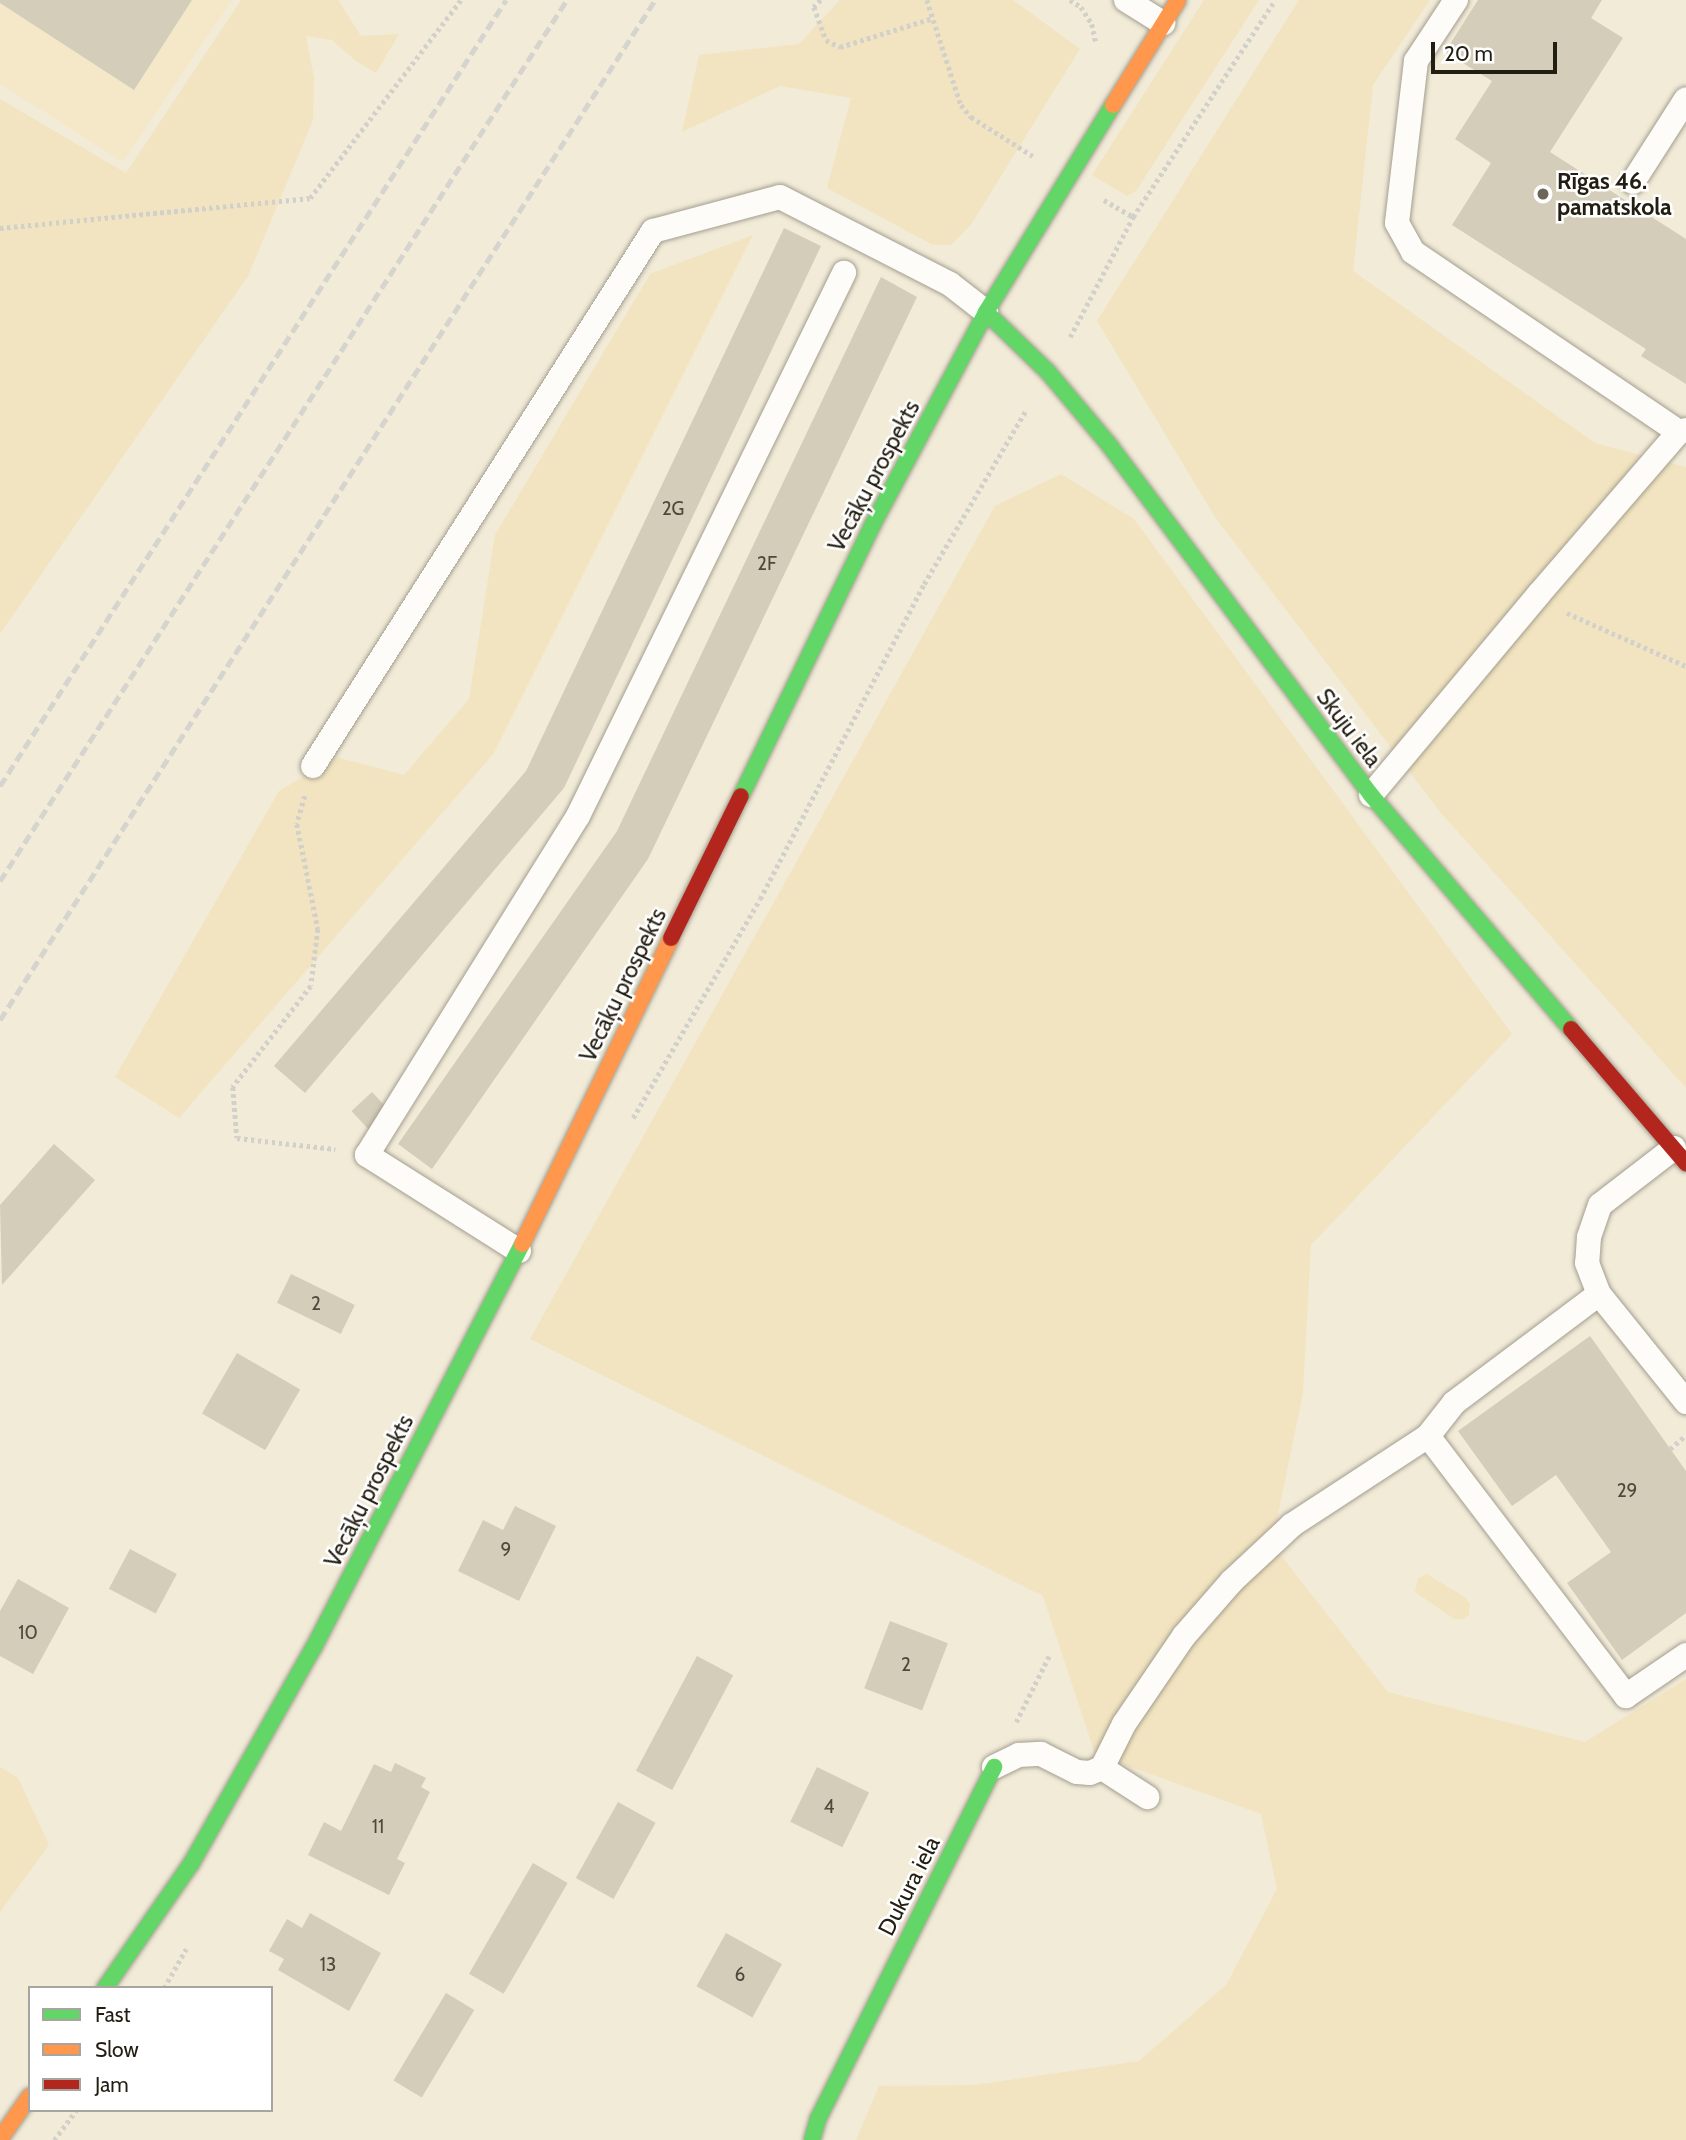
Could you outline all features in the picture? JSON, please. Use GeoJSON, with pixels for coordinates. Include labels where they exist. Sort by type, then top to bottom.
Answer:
{"type":"FeatureCollection","features":[{"type":"Feature","properties":{"kind":"main road","name":"Vecāķu prospekts"},"geometry":{"type":"LineString","coordinates":[[106,1986],[191,1864],[307,1659],[519,1251],[873,524],[986,312],[1178,0]]}},
{"type":"Feature","properties":{"kind":"main road","name":"Skuju iela"},"geometry":{"type":"LineString","coordinates":[[986,312],[1048,372],[1111,446],[1371,795],[1680,1156]]}},
{"type":"Feature","properties":{"kind":"main road","name":"Dukura iela"},"geometry":{"type":"LineString","coordinates":[[813,2140],[818,2119],[994,1767]]}},
{"type":"Feature","properties":{"kind":"main road"},"geometry":{"type":"LineString","coordinates":[[0,2139],[28,2099]]}},
{"type":"Feature","properties":{"kind":"lane"},"geometry":{"type":"LineString","coordinates":[[1126,0],[1163,23]]}},
{"type":"Feature","properties":{"kind":"lane"},"geometry":{"type":"LineString","coordinates":[[1371,795],[1534,599],[1682,431],[1413,251],[1397,223],[1416,61],[1456,0]]}},
{"type":"Feature","properties":{"kind":"lane"},"geometry":{"type":"LineString","coordinates":[[1633,182],[1686,99]]}},
{"type":"Feature","properties":{"kind":"lane"},"geometry":{"type":"LineString","coordinates":[[313,766],[653,231],[780,197],[950,284],[986,312]]}},
{"type":"Feature","properties":{"kind":"lane"},"geometry":{"type":"LineString","coordinates":[[519,1251],[367,1154],[578,816],[844,273]]}},
{"type":"Feature","properties":{"kind":"lane"},"geometry":{"type":"LineString","coordinates":[[1680,1156],[1600,1205],[1589,1237],[1587,1263],[1599,1294],[1686,1402]]}},
{"type":"Feature","properties":{"kind":"lane"},"geometry":{"type":"LineString","coordinates":[[994,1767],[1019,1755],[1041,1754],[1077,1772],[1090,1773],[1102,1768],[1124,1724],[1184,1636],[1232,1581],[1292,1525],[1429,1436],[1454,1403],[1599,1294]]}},
{"type":"Feature","properties":{"kind":"lane"},"geometry":{"type":"LineString","coordinates":[[1429,1436],[1626,1696],[1686,1655]]}},
{"type":"Feature","properties":{"kind":"lane"},"geometry":{"type":"LineString","coordinates":[[1102,1768],[1147,1797]]}},
{"type":"Feature","properties":{"kind":"path"},"geometry":{"type":"LineString","coordinates":[[0,228],[310,198],[461,0]]}},
{"type":"Feature","properties":{"kind":"path"},"geometry":{"type":"LineString","coordinates":[[821,0],[814,7],[826,40],[840,47],[933,18]]}},
{"type":"Feature","properties":{"kind":"path"},"geometry":{"type":"LineString","coordinates":[[928,0],[961,105],[971,117],[1039,160]]}},
{"type":"Feature","properties":{"kind":"path"},"geometry":{"type":"LineString","coordinates":[[1070,0],[1082,8],[1092,24],[1096,43]]}},
{"type":"Feature","properties":{"kind":"path"},"geometry":{"type":"LineString","coordinates":[[1048,372],[1079,322],[1133,217],[1275,0]]}},
{"type":"Feature","properties":{"kind":"path"},"geometry":{"type":"LineString","coordinates":[[1096,196],[1133,217]]}},
{"type":"Feature","properties":{"kind":"path"},"geometry":{"type":"LineString","coordinates":[[1534,599],[1686,666]]}},
{"type":"Feature","properties":{"kind":"path"},"geometry":{"type":"LineString","coordinates":[[313,766],[297,824],[318,929],[311,986],[233,1087],[237,1138],[367,1154]]}},
{"type":"Feature","properties":{"kind":"path"},"geometry":{"type":"LineString","coordinates":[[1670,1449],[1686,1436]]}},
{"type":"Feature","properties":{"kind":"path"},"geometry":{"type":"LineString","coordinates":[[994,1767],[1050,1654]]}},
{"type":"Feature","properties":{"kind":"path"},"geometry":{"type":"LineString","coordinates":[[54,2140],[75,2112]]}},
{"type":"Feature","properties":{"kind":"shaded area"},"geometry":{"type":"Polygon","coordinates":[[[0,0],[232,0],[123,162],[0,84],[0,0]]]}},
{"type":"Feature","properties":{"kind":"shaded area"},"geometry":{"type":"Polygon","coordinates":[[[241,0],[338,0],[361,36],[399,34],[376,73],[356,61],[332,40],[306,36],[314,78],[313,120],[248,276],[0,634],[0,99],[126,173],[241,0]]]}},
{"type":"Feature","properties":{"kind":"shaded area"},"geometry":{"type":"Polygon","coordinates":[[[840,0],[1013,0],[1080,49],[970,226],[951,245],[933,245],[827,188],[851,98],[780,86],[682,132],[699,55],[799,44],[840,0]]]}},
{"type":"Feature","properties":{"kind":"shaded area"},"geometry":{"type":"Polygon","coordinates":[[[1204,0],[1259,0],[1136,191],[1127,196],[1092,175],[1204,0]]]}},
{"type":"Feature","properties":{"kind":"shaded area"},"geometry":{"type":"Polygon","coordinates":[[[1299,0],[1430,0],[1373,85],[1353,271],[1595,443],[1686,467],[1686,1088],[1441,813],[1215,517],[1097,321],[1299,0]]]}},
{"type":"Feature","properties":{"kind":"shaded area"},"geometry":{"type":"Polygon","coordinates":[[[753,235],[494,753],[179,1118],[115,1077],[279,791],[336,757],[404,775],[469,699],[495,535],[650,274],[753,235]]]}},
{"type":"Feature","properties":{"kind":"shaded area"},"geometry":{"type":"Polygon","coordinates":[[[1061,474],[1134,519],[1512,1034],[1311,1245],[1303,1393],[1272,1544],[1388,1692],[1585,1742],[1686,1679],[1686,2140],[856,2140],[879,2086],[975,2085],[1139,2061],[1226,1985],[1277,1889],[1261,1814],[1095,1754],[1043,1596],[530,1339],[995,506],[1061,474]]]}},
{"type":"Feature","properties":{"kind":"shaded area"},"geometry":{"type":"Polygon","coordinates":[[[1427,1574],[1466,1598],[1470,1604],[1469,1615],[1464,1619],[1454,1619],[1415,1592],[1418,1579],[1427,1574]]]}},
{"type":"Feature","properties":{"kind":"shaded area"},"geometry":{"type":"Polygon","coordinates":[[[0,1767],[18,1778],[49,1845],[0,1912],[0,1767]]]}},
{"type":"Feature","properties":{"kind":"building"},"geometry":{"type":"Polygon","coordinates":[[[0,0],[192,0],[134,90],[0,3],[0,0]]]}},
{"type":"Feature","properties":{"kind":"building","name":"Rīgas 46. pamatskola"},"geometry":{"type":"Polygon","coordinates":[[[1478,0],[1602,0],[1591,18],[1623,38],[1550,152],[1686,239],[1686,384],[1641,356],[1646,349],[1452,225],[1491,163],[1455,139],[1492,81],[1445,52],[1478,0]]]}},
{"type":"Feature","properties":{"kind":"building"},"geometry":{"type":"Polygon","coordinates":[[[784,228],[821,246],[564,788],[305,1093],[274,1066],[526,771],[784,228]]]}},
{"type":"Feature","properties":{"kind":"building"},"geometry":{"type":"Polygon","coordinates":[[[881,277],[917,297],[648,859],[432,1169],[398,1144],[617,831],[881,277]]]}},
{"type":"Feature","properties":{"kind":"building"},"geometry":{"type":"Polygon","coordinates":[[[372,1092],[389,1110],[369,1129],[352,1111],[372,1092]]]}},
{"type":"Feature","properties":{"kind":"building"},"geometry":{"type":"Polygon","coordinates":[[[54,1144],[95,1180],[2,1285],[0,1205],[54,1144]]]}},
{"type":"Feature","properties":{"kind":"building"},"geometry":{"type":"Polygon","coordinates":[[[291,1274],[355,1305],[341,1334],[277,1303],[291,1274]]]}},
{"type":"Feature","properties":{"kind":"building"},"geometry":{"type":"Polygon","coordinates":[[[1590,1336],[1686,1471],[1686,1613],[1622,1660],[1567,1583],[1611,1552],[1556,1475],[1512,1506],[1458,1431],[1590,1336]]]}},
{"type":"Feature","properties":{"kind":"building"},"geometry":{"type":"Polygon","coordinates":[[[237,1353],[300,1390],[265,1450],[202,1414],[237,1353]]]}},
{"type":"Feature","properties":{"kind":"building"},"geometry":{"type":"Polygon","coordinates":[[[515,1506],[556,1526],[519,1601],[458,1571],[483,1520],[503,1530],[515,1506]]]}},
{"type":"Feature","properties":{"kind":"building"},"geometry":{"type":"Polygon","coordinates":[[[130,1549],[177,1574],[156,1614],[109,1589],[130,1549]]]}},
{"type":"Feature","properties":{"kind":"building"},"geometry":{"type":"Polygon","coordinates":[[[18,1579],[69,1608],[33,1674],[0,1656],[0,1611],[18,1579]]]}},
{"type":"Feature","properties":{"kind":"building"},"geometry":{"type":"Polygon","coordinates":[[[890,1621],[948,1643],[922,1710],[864,1688],[890,1621]]]}},
{"type":"Feature","properties":{"kind":"building"},"geometry":{"type":"Polygon","coordinates":[[[697,1656],[733,1675],[672,1790],[636,1771],[697,1656]]]}},
{"type":"Feature","properties":{"kind":"building"},"geometry":{"type":"Polygon","coordinates":[[[395,1763],[426,1778],[421,1787],[430,1792],[397,1859],[405,1863],[389,1895],[308,1855],[324,1822],[341,1831],[374,1764],[391,1772],[395,1763]]]}},
{"type":"Feature","properties":{"kind":"building"},"geometry":{"type":"Polygon","coordinates":[[[817,1767],[869,1792],[842,1847],[790,1822],[817,1767]]]}},
{"type":"Feature","properties":{"kind":"building"},"geometry":{"type":"Polygon","coordinates":[[[618,1802],[656,1823],[613,1899],[576,1878],[618,1802]]]}},
{"type":"Feature","properties":{"kind":"building"},"geometry":{"type":"Polygon","coordinates":[[[533,1863],[568,1883],[504,1994],[469,1974],[533,1863]]]}},
{"type":"Feature","properties":{"kind":"building"},"geometry":{"type":"Polygon","coordinates":[[[310,1913],[381,1953],[349,2011],[278,1970],[284,1959],[269,1951],[287,1919],[302,1928],[310,1913]]]}},
{"type":"Feature","properties":{"kind":"building"},"geometry":{"type":"Polygon","coordinates":[[[726,1933],[782,1964],[752,2017],[696,1986],[726,1933]]]}},
{"type":"Feature","properties":{"kind":"building"},"geometry":{"type":"Polygon","coordinates":[[[446,1993],[474,2010],[422,2097],[393,2080],[446,1993]]]}},
{"type":"Feature","properties":{"kind":"railway"},"geometry":{"type":"LineString","coordinates":[[0,786],[506,0]]}},
{"type":"Feature","properties":{"kind":"railway"},"geometry":{"type":"LineString","coordinates":[[0,881],[567,0]]}},
{"type":"Feature","properties":{"kind":"railway"},"geometry":{"type":"LineString","coordinates":[[0,1020],[655,0]]}},
{"type":"Feature","properties":{"kind":"traffic: fast"},"geometry":{"type":"LineString","coordinates":[[741,796],[873,524],[986,312],[1113,105]]}},
{"type":"Feature","properties":{"kind":"traffic: fast"},"geometry":{"type":"LineString","coordinates":[[986,312],[1048,372],[1110,446],[1371,795],[1571,1029]]}},
{"type":"Feature","properties":{"kind":"traffic: fast"},"geometry":{"type":"LineString","coordinates":[[106,1986],[191,1864],[314,1647],[522,1244]]}},
{"type":"Feature","properties":{"kind":"traffic: fast"},"geometry":{"type":"LineString","coordinates":[[812,2140],[818,2119],[994,1767]]}},
{"type":"Feature","properties":{"kind":"traffic: slow"},"geometry":{"type":"LineString","coordinates":[[1113,105],[1178,0]]}},
{"type":"Feature","properties":{"kind":"traffic: slow"},"geometry":{"type":"LineString","coordinates":[[522,1244],[671,938]]}},
{"type":"Feature","properties":{"kind":"traffic: slow"},"geometry":{"type":"LineString","coordinates":[[0,2139],[28,2099]]}},
{"type":"Feature","properties":{"kind":"traffic: jam"},"geometry":{"type":"LineString","coordinates":[[671,938],[741,796]]}},
{"type":"Feature","properties":{"kind":"traffic: jam"},"geometry":{"type":"LineString","coordinates":[[1571,1029],[1686,1163]]}},
{"type":"Feature","properties":{"kind":"place","name":"Rīgas 46. pamatskola"},"geometry":{"type":"Point","coordinates":[1543,194]}}]}
